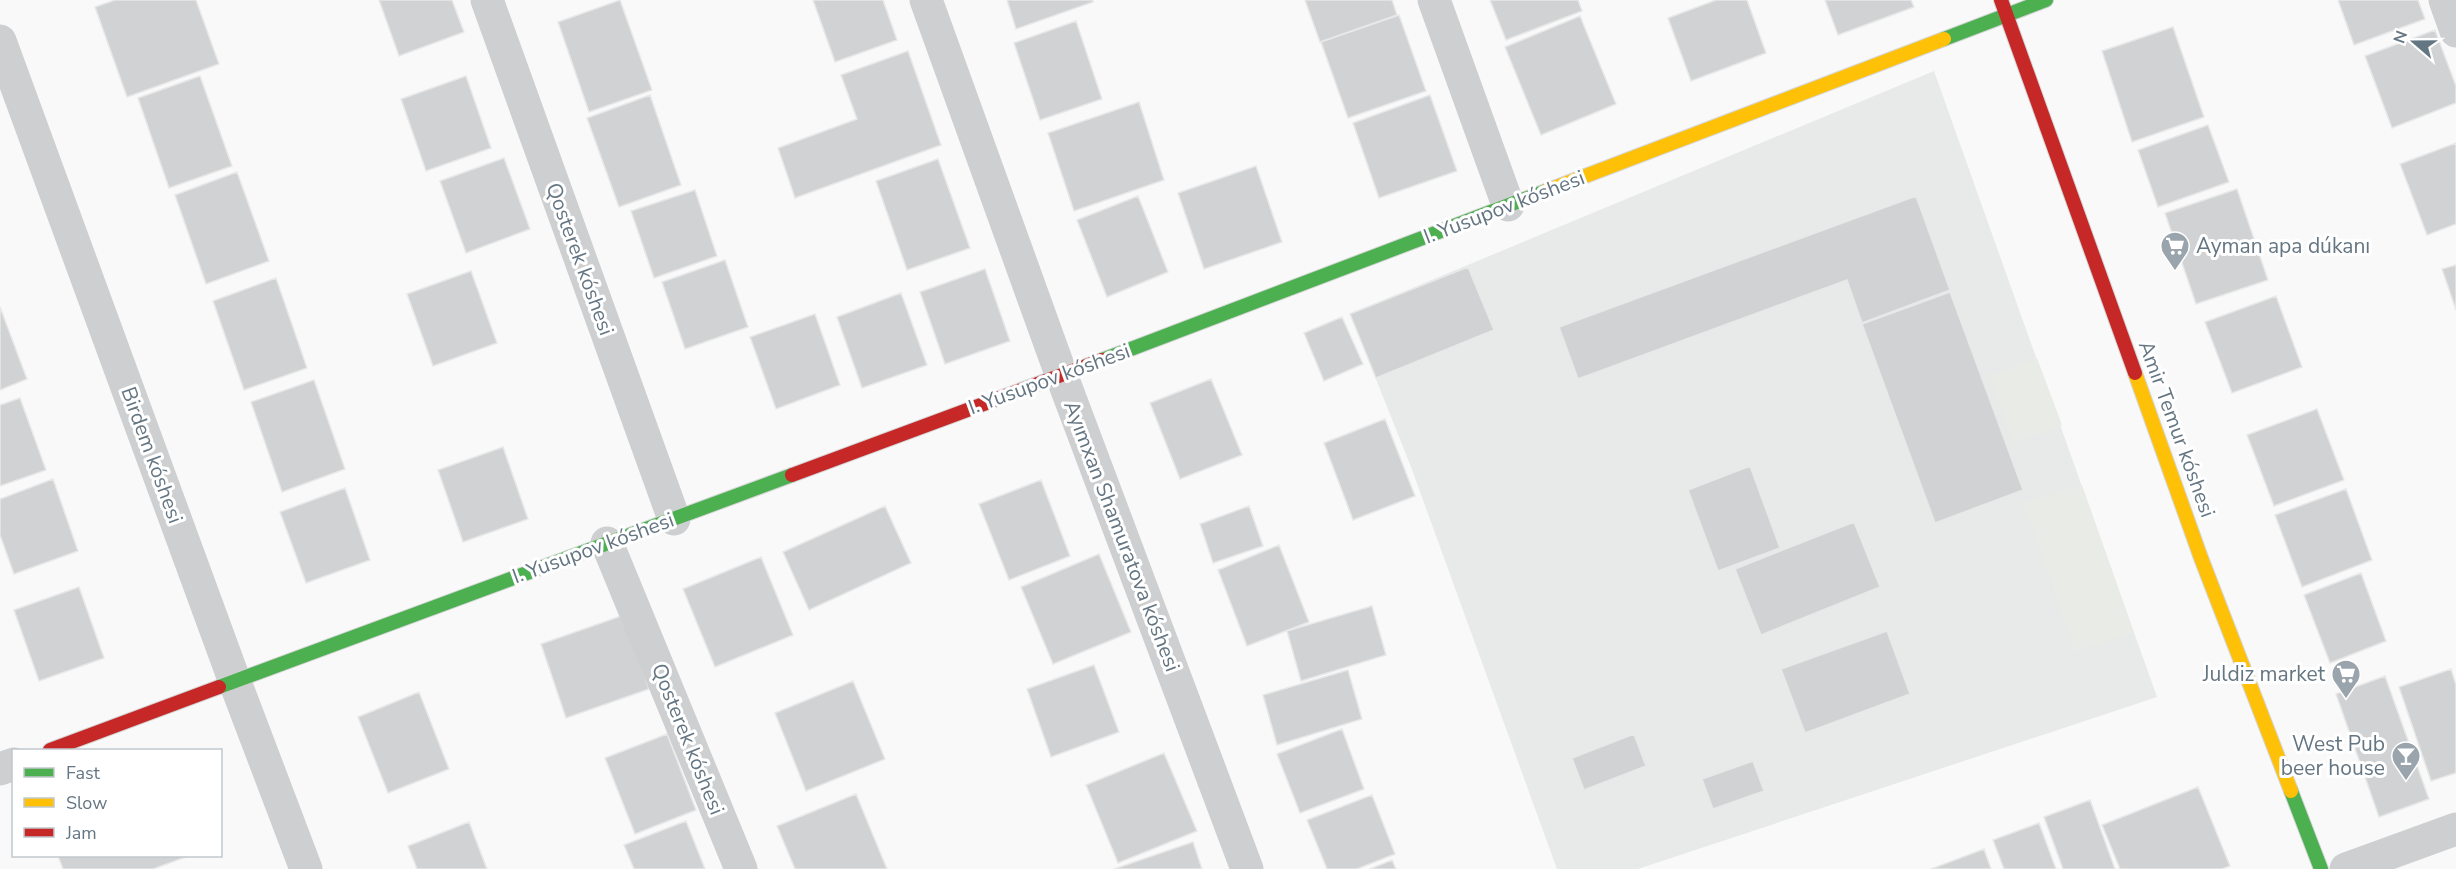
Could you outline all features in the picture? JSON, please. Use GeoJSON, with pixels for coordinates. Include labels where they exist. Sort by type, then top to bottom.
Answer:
{"type":"FeatureCollection","features":[{"type":"Feature","properties":{"kind":"street","name":"Qosterek kóshesi"},"geometry":{"type":"LineString","coordinates":[[487,0],[674,519]]}},
{"type":"Feature","properties":{"kind":"street","name":"Ayımxan Shamuratova kóshesi"},"geometry":{"type":"LineString","coordinates":[[926,0],[1061,374],[1247,869]]}},
{"type":"Feature","properties":{"kind":"street"},"geometry":{"type":"LineString","coordinates":[[1434,0],[1508,205]]}},
{"type":"Feature","properties":{"kind":"street","name":"Amir Temur kóshesi"},"geometry":{"type":"LineString","coordinates":[[2001,0],[2178,496],[2321,869]]}},
{"type":"Feature","properties":{"kind":"street","name":"I. Yusupov kóshesi"},"geometry":{"type":"LineString","coordinates":[[53,749],[1061,374],[2046,0]]}},
{"type":"Feature","properties":{"kind":"street"},"geometry":{"type":"LineString","coordinates":[[2445,0],[2456,31]]}},
{"type":"Feature","properties":{"kind":"street","name":"Birdem kóshesi"},"geometry":{"type":"LineString","coordinates":[[0,41],[234,682],[306,869]]}},
{"type":"Feature","properties":{"kind":"street","name":"Qosterek kóshesi"},"geometry":{"type":"LineString","coordinates":[[608,543],[741,869]]}},
{"type":"Feature","properties":{"kind":"street"},"geometry":{"type":"LineString","coordinates":[[2346,869],[2456,829]]}},
{"type":"Feature","properties":{"kind":"shaded area"},"geometry":{"type":"Polygon","coordinates":[[[1934,71],[2157,697],[1638,869],[1557,869],[1411,467],[1350,314],[1934,71]]]}},
{"type":"Feature","properties":{"kind":"shaded area"},"geometry":{"type":"Polygon","coordinates":[[[2037,358],[2062,425],[2014,443],[1989,376],[2037,358]]]}},
{"type":"Feature","properties":{"kind":"shaded area"},"geometry":{"type":"Polygon","coordinates":[[[2082,485],[2134,633],[2076,652],[2023,503],[2082,485]]]}},
{"type":"Feature","properties":{"kind":"building"},"geometry":{"type":"Polygon","coordinates":[[[115,0],[196,0],[219,64],[127,97],[95,7],[115,0]]]}},
{"type":"Feature","properties":{"kind":"building"},"geometry":{"type":"Polygon","coordinates":[[[379,0],[452,0],[464,32],[399,56],[379,0]]]}},
{"type":"Feature","properties":{"kind":"building"},"geometry":{"type":"Polygon","coordinates":[[[620,0],[652,90],[589,112],[558,22],[620,0]]]}},
{"type":"Feature","properties":{"kind":"building"},"geometry":{"type":"Polygon","coordinates":[[[813,0],[883,0],[897,40],[835,62],[813,0]]]}},
{"type":"Feature","properties":{"kind":"building"},"geometry":{"type":"Polygon","coordinates":[[[1007,0],[1093,0],[1093,2],[1016,29],[1007,0]]]}},
{"type":"Feature","properties":{"kind":"building"},"geometry":{"type":"Polygon","coordinates":[[[1305,0],[1392,0],[1397,15],[1320,42],[1305,0]]]}},
{"type":"Feature","properties":{"kind":"building"},"geometry":{"type":"Polygon","coordinates":[[[1490,0],[1578,0],[1582,11],[1506,40],[1490,0]]]}},
{"type":"Feature","properties":{"kind":"building"},"geometry":{"type":"Polygon","coordinates":[[[1716,0],[1747,0],[1766,53],[1691,81],[1668,18],[1716,0]]]}},
{"type":"Feature","properties":{"kind":"building"},"geometry":{"type":"Polygon","coordinates":[[[1825,0],[1911,0],[1914,7],[1838,35],[1825,0]]]}},
{"type":"Feature","properties":{"kind":"building"},"geometry":{"type":"Polygon","coordinates":[[[2338,0],[2418,0],[2425,19],[2354,45],[2338,0]]]}},
{"type":"Feature","properties":{"kind":"building"},"geometry":{"type":"Polygon","coordinates":[[[1399,15],[1426,91],[1348,118],[1321,42],[1399,15]]]}},
{"type":"Feature","properties":{"kind":"building"},"geometry":{"type":"Polygon","coordinates":[[[1580,16],[1616,104],[1541,135],[1505,47],[1580,16]]]}},
{"type":"Feature","properties":{"kind":"building"},"geometry":{"type":"Polygon","coordinates":[[[1076,21],[1102,99],[1040,120],[1014,43],[1076,21]]]}},
{"type":"Feature","properties":{"kind":"building"},"geometry":{"type":"Polygon","coordinates":[[[2173,27],[2204,117],[2132,142],[2102,51],[2173,27]]]}},
{"type":"Feature","properties":{"kind":"building"},"geometry":{"type":"Polygon","coordinates":[[[2435,30],[2456,86],[2456,103],[2392,128],[2365,56],[2435,30]]]}},
{"type":"Feature","properties":{"kind":"building"},"geometry":{"type":"Polygon","coordinates":[[[908,51],[941,145],[795,198],[778,148],[857,119],[841,75],[908,51]]]}},
{"type":"Feature","properties":{"kind":"building"},"geometry":{"type":"Polygon","coordinates":[[[200,76],[232,166],[169,188],[138,98],[200,76]]]}},
{"type":"Feature","properties":{"kind":"building"},"geometry":{"type":"Polygon","coordinates":[[[466,76],[491,148],[426,171],[401,99],[466,76]]]}},
{"type":"Feature","properties":{"kind":"building"},"geometry":{"type":"Polygon","coordinates":[[[650,95],[681,185],[619,207],[587,118],[650,95]]]}},
{"type":"Feature","properties":{"kind":"building"},"geometry":{"type":"Polygon","coordinates":[[[1430,95],[1457,171],[1379,198],[1353,123],[1430,95]]]}},
{"type":"Feature","properties":{"kind":"building"},"geometry":{"type":"Polygon","coordinates":[[[1139,102],[1164,180],[1074,211],[1048,133],[1139,102]]]}},
{"type":"Feature","properties":{"kind":"building"},"geometry":{"type":"Polygon","coordinates":[[[2208,125],[2229,182],[2158,207],[2138,150],[2208,125]]]}},
{"type":"Feature","properties":{"kind":"building"},"geometry":{"type":"Polygon","coordinates":[[[2456,143],[2456,224],[2427,235],[2400,164],[2456,143]]]}},
{"type":"Feature","properties":{"kind":"building"},"geometry":{"type":"Polygon","coordinates":[[[504,158],[530,229],[466,253],[440,181],[504,158]]]}},
{"type":"Feature","properties":{"kind":"building"},"geometry":{"type":"Polygon","coordinates":[[[938,159],[970,248],[907,270],[876,181],[938,159]]]}},
{"type":"Feature","properties":{"kind":"building"},"geometry":{"type":"Polygon","coordinates":[[[1256,166],[1282,242],[1204,269],[1178,193],[1256,166]]]}},
{"type":"Feature","properties":{"kind":"building"},"geometry":{"type":"Polygon","coordinates":[[[237,172],[269,261],[206,284],[175,195],[237,172]]]}},
{"type":"Feature","properties":{"kind":"building"},"geometry":{"type":"Polygon","coordinates":[[[2237,189],[2268,280],[2196,304],[2165,213],[2237,189]]]}},
{"type":"Feature","properties":{"kind":"building"},"geometry":{"type":"Polygon","coordinates":[[[695,190],[717,256],[654,278],[631,211],[695,190]]]}},
{"type":"Feature","properties":{"kind":"building"},"geometry":{"type":"Polygon","coordinates":[[[1138,196],[1168,272],[1107,297],[1077,220],[1138,196]]]}},
{"type":"Feature","properties":{"kind":"building"},"geometry":{"type":"Polygon","coordinates":[[[1916,196],[1950,290],[1862,323],[1847,280],[1578,379],[1559,327],[1916,196]]]}},
{"type":"Feature","properties":{"kind":"building"},"geometry":{"type":"Polygon","coordinates":[[[725,260],[748,327],[685,349],[662,282],[725,260]]]}},
{"type":"Feature","properties":{"kind":"building"},"geometry":{"type":"Polygon","coordinates":[[[2456,265],[2456,310],[2442,269],[2456,265]]]}},
{"type":"Feature","properties":{"kind":"building"},"geometry":{"type":"Polygon","coordinates":[[[1468,267],[1494,330],[1376,378],[1350,314],[1468,267]]]}},
{"type":"Feature","properties":{"kind":"building"},"geometry":{"type":"Polygon","coordinates":[[[985,269],[1010,341],[945,364],[920,292],[985,269]]]}},
{"type":"Feature","properties":{"kind":"building"},"geometry":{"type":"Polygon","coordinates":[[[471,271],[497,343],[433,366],[407,294],[471,271]]]}},
{"type":"Feature","properties":{"kind":"building"},"geometry":{"type":"Polygon","coordinates":[[[276,278],[307,368],[244,390],[213,301],[276,278]]]}},
{"type":"Feature","properties":{"kind":"building"},"geometry":{"type":"Polygon","coordinates":[[[1950,292],[2023,490],[1935,523],[1862,324],[1950,292]]]}},
{"type":"Feature","properties":{"kind":"building"},"geometry":{"type":"Polygon","coordinates":[[[901,293],[927,365],[862,388],[837,317],[901,293]]]}},
{"type":"Feature","properties":{"kind":"building"},"geometry":{"type":"Polygon","coordinates":[[[2276,296],[2302,367],[2232,393],[2205,322],[2276,296]]]}},
{"type":"Feature","properties":{"kind":"building"},"geometry":{"type":"Polygon","coordinates":[[[0,307],[27,379],[0,390],[0,307]]]}},
{"type":"Feature","properties":{"kind":"building"},"geometry":{"type":"Polygon","coordinates":[[[815,314],[840,385],[776,409],[750,337],[815,314]]]}},
{"type":"Feature","properties":{"kind":"building"},"geometry":{"type":"Polygon","coordinates":[[[1342,317],[1363,364],[1324,381],[1304,333],[1342,317]]]}},
{"type":"Feature","properties":{"kind":"building"},"geometry":{"type":"Polygon","coordinates":[[[1211,379],[1242,455],[1180,479],[1150,403],[1211,379]]]}},
{"type":"Feature","properties":{"kind":"building"},"geometry":{"type":"Polygon","coordinates":[[[314,380],[345,469],[282,492],[251,402],[314,380]]]}},
{"type":"Feature","properties":{"kind":"building"},"geometry":{"type":"Polygon","coordinates":[[[20,398],[46,470],[0,486],[0,405],[20,398]]]}},
{"type":"Feature","properties":{"kind":"building"},"geometry":{"type":"Polygon","coordinates":[[[2317,409],[2344,480],[2274,506],[2247,435],[2317,409]]]}},
{"type":"Feature","properties":{"kind":"building"},"geometry":{"type":"Polygon","coordinates":[[[1385,419],[1415,496],[1353,520],[1324,443],[1385,419]]]}},
{"type":"Feature","properties":{"kind":"building"},"geometry":{"type":"Polygon","coordinates":[[[503,447],[528,519],[463,542],[438,470],[503,447]]]}},
{"type":"Feature","properties":{"kind":"building"},"geometry":{"type":"Polygon","coordinates":[[[1750,466],[1780,548],[1718,571],[1688,490],[1750,466]]]}},
{"type":"Feature","properties":{"kind":"building"},"geometry":{"type":"Polygon","coordinates":[[[53,479],[78,551],[14,574],[0,535],[0,499],[53,479]]]}},
{"type":"Feature","properties":{"kind":"building"},"geometry":{"type":"Polygon","coordinates":[[[1041,480],[1070,556],[1009,580],[979,504],[1041,480]]]}},
{"type":"Feature","properties":{"kind":"building"},"geometry":{"type":"Polygon","coordinates":[[[345,488],[370,560],[306,583],[280,512],[345,488]]]}},
{"type":"Feature","properties":{"kind":"building"},"geometry":{"type":"Polygon","coordinates":[[[2346,489],[2372,560],[2302,587],[2275,515],[2346,489]]]}},
{"type":"Feature","properties":{"kind":"building"},"geometry":{"type":"Polygon","coordinates":[[[885,506],[911,563],[809,610],[783,552],[885,506]]]}},
{"type":"Feature","properties":{"kind":"building"},"geometry":{"type":"Polygon","coordinates":[[[1249,506],[1263,546],[1213,563],[1200,524],[1249,506]]]}},
{"type":"Feature","properties":{"kind":"building"},"geometry":{"type":"Polygon","coordinates":[[[1854,522],[1880,587],[1761,635],[1735,569],[1854,522]]]}},
{"type":"Feature","properties":{"kind":"building"},"geometry":{"type":"Polygon","coordinates":[[[1279,545],[1309,622],[1247,646],[1218,570],[1279,545]]]}},
{"type":"Feature","properties":{"kind":"building"},"geometry":{"type":"Polygon","coordinates":[[[1099,554],[1131,632],[1053,664],[1021,587],[1099,554]]]}},
{"type":"Feature","properties":{"kind":"building"},"geometry":{"type":"Polygon","coordinates":[[[761,557],[793,635],[715,667],[683,589],[761,557]]]}},
{"type":"Feature","properties":{"kind":"building"},"geometry":{"type":"Polygon","coordinates":[[[2361,573],[2386,641],[2330,663],[2304,595],[2361,573]]]}},
{"type":"Feature","properties":{"kind":"building"},"geometry":{"type":"Polygon","coordinates":[[[79,587],[104,658],[39,681],[14,610],[79,587]]]}},
{"type":"Feature","properties":{"kind":"building"},"geometry":{"type":"Polygon","coordinates":[[[1372,606],[1386,655],[1301,681],[1287,631],[1372,606]]]}},
{"type":"Feature","properties":{"kind":"building"},"geometry":{"type":"Polygon","coordinates":[[[624,615],[649,689],[566,718],[541,644],[624,615]]]}},
{"type":"Feature","properties":{"kind":"building"},"geometry":{"type":"Polygon","coordinates":[[[1887,631],[1910,694],[1805,733],[1781,669],[1887,631]]]}},
{"type":"Feature","properties":{"kind":"building"},"geometry":{"type":"Polygon","coordinates":[[[1094,665],[1119,732],[1051,757],[1027,689],[1094,665]]]}},
{"type":"Feature","properties":{"kind":"building"},"geometry":{"type":"Polygon","coordinates":[[[2451,669],[2456,685],[2456,773],[2431,781],[2399,687],[2451,669]]]}},
{"type":"Feature","properties":{"kind":"building"},"geometry":{"type":"Polygon","coordinates":[[[1348,670],[1362,719],[1277,745],[1263,695],[1348,670]]]}},
{"type":"Feature","properties":{"kind":"building"},"geometry":{"type":"Polygon","coordinates":[[[2385,676],[2429,799],[2379,817],[2336,694],[2385,676]]]}},
{"type":"Feature","properties":{"kind":"building"},"geometry":{"type":"Polygon","coordinates":[[[853,681],[885,759],[806,791],[775,713],[853,681]]]}},
{"type":"Feature","properties":{"kind":"building"},"geometry":{"type":"Polygon","coordinates":[[[419,692],[449,769],[388,793],[358,717],[419,692]]]}},
{"type":"Feature","properties":{"kind":"building"},"geometry":{"type":"Polygon","coordinates":[[[1342,729],[1364,789],[1300,813],[1277,754],[1342,729]]]}},
{"type":"Feature","properties":{"kind":"building"},"geometry":{"type":"Polygon","coordinates":[[[667,734],[696,810],[635,834],[605,758],[667,734]]]}},
{"type":"Feature","properties":{"kind":"building"},"geometry":{"type":"Polygon","coordinates":[[[1634,734],[1646,766],[1584,790],[1572,758],[1634,734]]]}},
{"type":"Feature","properties":{"kind":"building"},"geometry":{"type":"Polygon","coordinates":[[[1164,753],[1197,831],[1118,863],[1086,785],[1164,753]]]}},
{"type":"Feature","properties":{"kind":"building"},"geometry":{"type":"Polygon","coordinates":[[[1753,761],[1764,791],[1713,809],[1702,779],[1753,761]]]}},
{"type":"Feature","properties":{"kind":"building"},"geometry":{"type":"Polygon","coordinates":[[[2198,787],[2230,866],[2222,869],[2120,869],[2102,825],[2198,787]]]}},
{"type":"Feature","properties":{"kind":"building"},"geometry":{"type":"Polygon","coordinates":[[[856,794],[887,869],[795,869],[777,826],[856,794]]]}},
{"type":"Feature","properties":{"kind":"building"},"geometry":{"type":"Polygon","coordinates":[[[1372,795],[1395,854],[1357,869],[1327,869],[1307,820],[1372,795]]]}},
{"type":"Feature","properties":{"kind":"building"},"geometry":{"type":"Polygon","coordinates":[[[2090,800],[2115,869],[2063,869],[2044,817],[2090,800]]]}},
{"type":"Feature","properties":{"kind":"building"},"geometry":{"type":"Polygon","coordinates":[[[686,821],[705,869],[634,869],[624,845],[686,821]]]}},
{"type":"Feature","properties":{"kind":"building"},"geometry":{"type":"Polygon","coordinates":[[[469,822],[487,869],[417,869],[408,846],[469,822]]]}},
{"type":"Feature","properties":{"kind":"building"},"geometry":{"type":"Polygon","coordinates":[[[2039,823],[2056,869],[2004,869],[1993,840],[2039,823]]]}},
{"type":"Feature","properties":{"kind":"building"},"geometry":{"type":"Polygon","coordinates":[[[1193,842],[1202,869],[1114,869],[1193,842]]]}},
{"type":"Feature","properties":{"kind":"building"},"geometry":{"type":"Polygon","coordinates":[[[1984,849],[1991,869],[1931,869],[1984,849]]]}},
{"type":"Feature","properties":{"kind":"building"},"geometry":{"type":"Polygon","coordinates":[[[58,857],[186,857],[153,869],[63,869],[58,857]]]}},
{"type":"Feature","properties":{"kind":"building"},"geometry":{"type":"Polygon","coordinates":[[[1392,860],[1396,869],[1370,869],[1392,860]]]}},
{"type":"Feature","properties":{"kind":"traffic: fast"},"geometry":{"type":"LineString","coordinates":[[1944,39],[2046,0]]}},
{"type":"Feature","properties":{"kind":"traffic: fast"},"geometry":{"type":"LineString","coordinates":[[1102,360],[1546,191]]}},
{"type":"Feature","properties":{"kind":"traffic: fast"},"geometry":{"type":"LineString","coordinates":[[219,687],[792,475]]}},
{"type":"Feature","properties":{"kind":"traffic: fast"},"geometry":{"type":"LineString","coordinates":[[2291,791],[2321,869]]}},
{"type":"Feature","properties":{"kind":"traffic: slow"},"geometry":{"type":"LineString","coordinates":[[1546,191],[1944,39]]}},
{"type":"Feature","properties":{"kind":"traffic: slow"},"geometry":{"type":"LineString","coordinates":[[2135,373],[2201,558],[2291,791]]}},
{"type":"Feature","properties":{"kind":"traffic: jam"},"geometry":{"type":"LineString","coordinates":[[2001,0],[2135,373]]}},
{"type":"Feature","properties":{"kind":"traffic: jam"},"geometry":{"type":"LineString","coordinates":[[792,475],[1102,360]]}},
{"type":"Feature","properties":{"kind":"traffic: jam"},"geometry":{"type":"LineString","coordinates":[[53,749],[219,687]]}},
{"type":"Feature","properties":{"kind":"place","name":"Ayman apa dúkanı"},"geometry":{"type":"Point","coordinates":[2175,272]}},
{"type":"Feature","properties":{"kind":"place","name":"Juldiz market"},"geometry":{"type":"Point","coordinates":[2346,700]}},
{"type":"Feature","properties":{"kind":"place","name":"West Pub beer house"},"geometry":{"type":"Point","coordinates":[2406,782]}}]}
